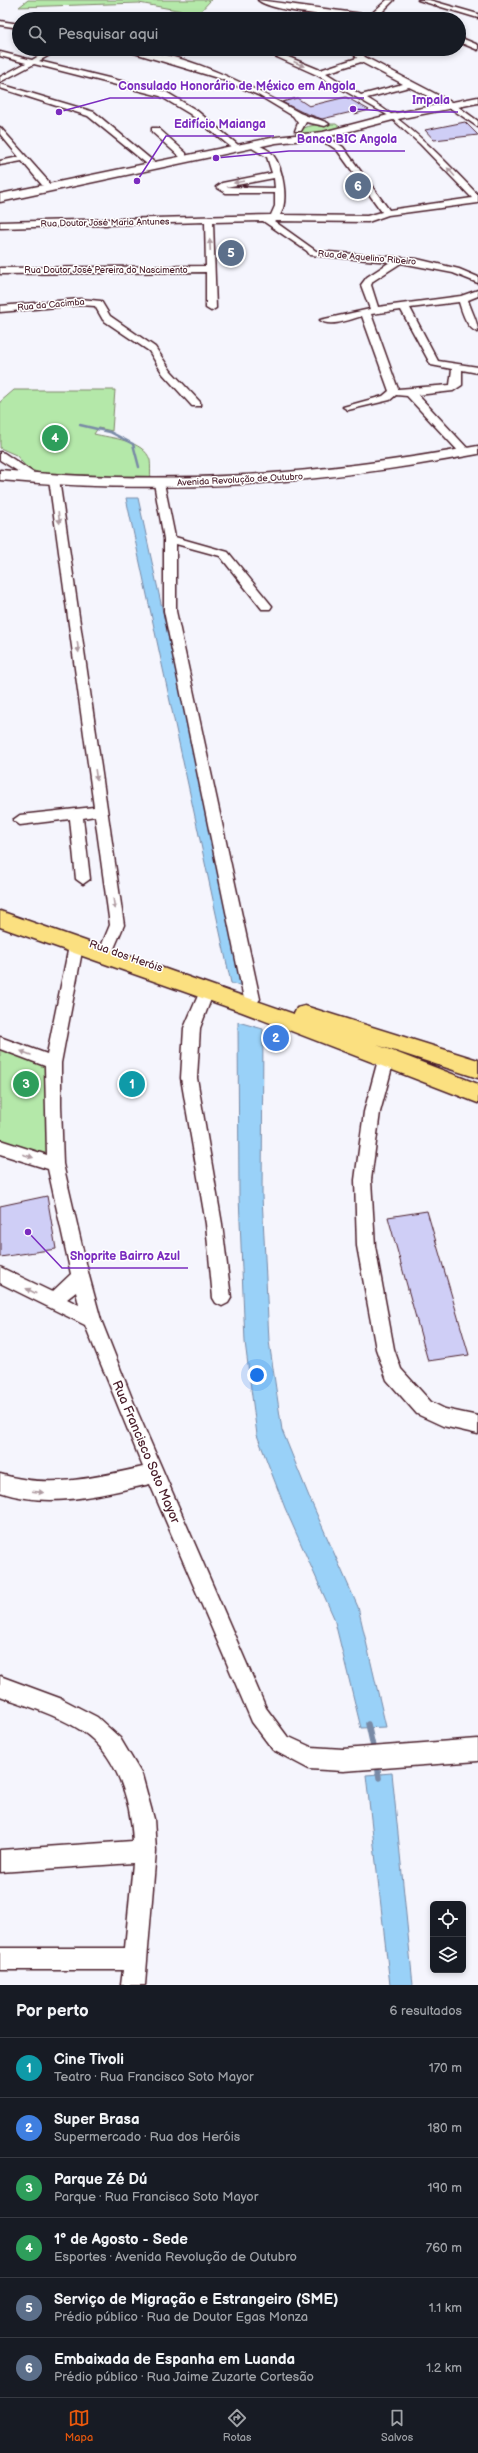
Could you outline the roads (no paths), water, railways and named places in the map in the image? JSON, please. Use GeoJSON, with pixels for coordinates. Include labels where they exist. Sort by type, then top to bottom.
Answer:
{"type":"FeatureCollection","features":[{"type":"Feature","properties":{"kind":"main road","name":"Rua dos Heróis"},"geometry":{"type":"LineString","coordinates":[[0,913],[107,949],[251,1003],[478,1080]]}},
{"type":"Feature","properties":{"kind":"main road","name":"Rua dos Heróis"},"geometry":{"type":"LineString","coordinates":[[0,919],[207,991],[382,1037],[478,1069]]}},
{"type":"Feature","properties":{"kind":"main road","name":"Rua dos Heróis"},"geometry":{"type":"LineString","coordinates":[[251,1003],[386,1060],[478,1094]]}},
{"type":"Feature","properties":{"kind":"street"},"geometry":{"type":"LineString","coordinates":[[261,0],[266,4],[281,7],[322,12]]}},
{"type":"Feature","properties":{"kind":"street"},"geometry":{"type":"LineString","coordinates":[[378,12],[391,0]]}},
{"type":"Feature","properties":{"kind":"street"},"geometry":{"type":"LineString","coordinates":[[421,0],[464,12]]}},
{"type":"Feature","properties":{"kind":"street"},"geometry":{"type":"LineString","coordinates":[[466,13],[478,16]]}},
{"type":"Feature","properties":{"kind":"street"},"geometry":{"type":"LineString","coordinates":[[0,22],[12,25]]}},
{"type":"Feature","properties":{"kind":"street"},"geometry":{"type":"LineString","coordinates":[[466,42],[478,48]]}},
{"type":"Feature","properties":{"kind":"street"},"geometry":{"type":"LineString","coordinates":[[0,54],[163,94],[193,112],[234,145]]}},
{"type":"Feature","properties":{"kind":"street"},"geometry":{"type":"LineString","coordinates":[[0,80],[44,56]]}},
{"type":"Feature","properties":{"kind":"street"},"geometry":{"type":"LineString","coordinates":[[156,56],[179,61],[216,73],[260,93],[308,121],[341,126],[336,132],[336,145]]}},
{"type":"Feature","properties":{"kind":"street"},"geometry":{"type":"LineString","coordinates":[[280,56],[320,73],[361,96],[390,116],[423,142],[478,200]]}},
{"type":"Feature","properties":{"kind":"street"},"geometry":{"type":"LineString","coordinates":[[360,56],[362,59],[412,84],[447,104],[478,126]]}},
{"type":"Feature","properties":{"kind":"street"},"geometry":{"type":"LineString","coordinates":[[320,73],[362,59]]}},
{"type":"Feature","properties":{"kind":"street"},"geometry":{"type":"LineString","coordinates":[[361,96],[412,84]]}},
{"type":"Feature","properties":{"kind":"street"},"geometry":{"type":"LineString","coordinates":[[0,86],[64,104],[91,114],[150,162]]}},
{"type":"Feature","properties":{"kind":"street"},"geometry":{"type":"LineString","coordinates":[[0,198],[251,145],[336,132],[390,116],[478,96]]}},
{"type":"Feature","properties":{"kind":"street"},"geometry":{"type":"LineString","coordinates":[[447,104],[478,100]]}},
{"type":"Feature","properties":{"kind":"street"},"geometry":{"type":"LineString","coordinates":[[294,114],[302,123],[295,132],[296,135],[326,140],[336,145],[364,180],[387,213]]}},
{"type":"Feature","properties":{"kind":"street"},"geometry":{"type":"LineString","coordinates":[[0,190],[45,183],[234,145],[325,124],[390,116]]}},
{"type":"Feature","properties":{"kind":"street"},"geometry":{"type":"LineString","coordinates":[[0,129],[45,183]]}},
{"type":"Feature","properties":{"kind":"street"},"geometry":{"type":"LineString","coordinates":[[155,130],[183,155]]}},
{"type":"Feature","properties":{"kind":"street"},"geometry":{"type":"LineString","coordinates":[[251,145],[271,157],[277,175],[280,211],[270,218]]}},
{"type":"Feature","properties":{"kind":"street"},"geometry":{"type":"LineString","coordinates":[[0,163],[25,158]]}},
{"type":"Feature","properties":{"kind":"street"},"geometry":{"type":"LineString","coordinates":[[277,175],[222,185],[220,187],[226,190],[278,191]]}},
{"type":"Feature","properties":{"kind":"street"},"geometry":{"type":"LineString","coordinates":[[270,218],[368,219],[377,218],[387,213],[478,200]]}},
{"type":"Feature","properties":{"kind":"street","name":"Rua Doutor José Maria Antunes"},"geometry":{"type":"LineString","coordinates":[[0,225],[270,218]]}},
{"type":"Feature","properties":{"kind":"street","name":"Rua de Aquelino Ribeiro"},"geometry":{"type":"LineString","coordinates":[[270,218],[311,249],[313,253],[400,260],[438,266],[478,280]]}},
{"type":"Feature","properties":{"kind":"street"},"geometry":{"type":"LineString","coordinates":[[209,220],[212,270],[211,308]]}},
{"type":"Feature","properties":{"kind":"street"},"geometry":{"type":"LineString","coordinates":[[394,392],[371,312],[366,285],[370,280],[400,260]]}},
{"type":"Feature","properties":{"kind":"street","name":"Rua Doutor José Pereira do Nascimento"},"geometry":{"type":"LineString","coordinates":[[0,271],[212,270]]}},
{"type":"Feature","properties":{"kind":"street"},"geometry":{"type":"LineString","coordinates":[[325,320],[463,299],[478,293]]}},
{"type":"Feature","properties":{"kind":"street"},"geometry":{"type":"LineString","coordinates":[[463,299],[473,315],[478,329]]}},
{"type":"Feature","properties":{"kind":"street","name":"Rua da Cacimba"},"geometry":{"type":"LineString","coordinates":[[0,309],[80,302],[98,303],[106,318],[152,349],[162,362],[166,372],[196,404]]}},
{"type":"Feature","properties":{"kind":"street"},"geometry":{"type":"LineString","coordinates":[[405,308],[434,362],[478,370]]}},
{"type":"Feature","properties":{"kind":"street"},"geometry":{"type":"LineString","coordinates":[[348,407],[386,398],[394,392],[410,394],[456,387],[457,367]]}},
{"type":"Feature","properties":{"kind":"street"},"geometry":{"type":"LineString","coordinates":[[410,394],[472,451]]}},
{"type":"Feature","properties":{"kind":"street","name":"Avenida Revolução de Outubro"},"geometry":{"type":"LineString","coordinates":[[0,475],[54,479],[159,483],[242,481],[323,475],[402,465],[472,451]]}},
{"type":"Feature","properties":{"kind":"street"},"geometry":{"type":"LineString","coordinates":[[0,456],[36,478]]}},
{"type":"Feature","properties":{"kind":"street"},"geometry":{"type":"LineString","coordinates":[[54,479],[117,925],[107,949]]}},
{"type":"Feature","properties":{"kind":"street"},"geometry":{"type":"LineString","coordinates":[[159,483],[170,540],[170,611],[251,1003]]}},
{"type":"Feature","properties":{"kind":"street"},"geometry":{"type":"LineString","coordinates":[[170,540],[224,554],[266,606]]}},
{"type":"Feature","properties":{"kind":"street"},"geometry":{"type":"LineString","coordinates":[[20,820],[102,811]]}},
{"type":"Feature","properties":{"kind":"street"},"geometry":{"type":"LineString","coordinates":[[76,814],[83,879]]}},
{"type":"Feature","properties":{"kind":"street","name":"Rua Francisco Soto Mayor"},"geometry":{"type":"LineString","coordinates":[[76,946],[66,983],[53,1063],[56,1164],[80,1276],[92,1320],[154,1474],[249,1695],[269,1731],[280,1743],[309,1758],[343,1760],[478,1750]]}},
{"type":"Feature","properties":{"kind":"street"},"geometry":{"type":"LineString","coordinates":[[207,991],[192,1028],[189,1078],[214,1224],[222,1298]]}},
{"type":"Feature","properties":{"kind":"street"},"geometry":{"type":"LineString","coordinates":[[0,1043],[53,1063]]}},
{"type":"Feature","properties":{"kind":"street"},"geometry":{"type":"LineString","coordinates":[[386,1060],[372,1112],[363,1180],[366,1246],[385,1349],[393,1374],[424,1408],[442,1417],[478,1425]]}},
{"type":"Feature","properties":{"kind":"street"},"geometry":{"type":"LineString","coordinates":[[0,1147],[56,1164]]}},
{"type":"Feature","properties":{"kind":"street"},"geometry":{"type":"LineString","coordinates":[[0,1275],[92,1320]]}},
{"type":"Feature","properties":{"kind":"street"},"geometry":{"type":"LineString","coordinates":[[53,1302],[80,1276]]}},
{"type":"Feature","properties":{"kind":"street"},"geometry":{"type":"LineString","coordinates":[[0,1484],[24,1490],[60,1493],[154,1474]]}},
{"type":"Feature","properties":{"kind":"street"},"geometry":{"type":"LineString","coordinates":[[0,1686],[55,1706],[90,1724],[112,1746],[134,1783],[143,1819],[145,1851],[137,1959],[133,1985]]}},
{"type":"Feature","properties":{"kind":"street"},"geometry":{"type":"LineString","coordinates":[[0,1861],[145,1851]]}},
{"type":"Feature","properties":{"kind":"street"},"geometry":{"type":"LineString","coordinates":[[0,1959],[137,1959]]}},
{"type":"Feature","properties":{"kind":"water"},"geometry":{"type":"Polygon","coordinates":[[[126,498],[138,498],[245,988],[231,983],[126,498]]]}},
{"type":"Feature","properties":{"kind":"water"},"geometry":{"type":"Polygon","coordinates":[[[238,1022],[263,1029],[262,1196],[269,1341],[282,1430],[310,1499],[358,1607],[386,1727],[361,1728],[334,1618],[285,1508],[257,1435],[245,1342],[239,1196],[238,1022]]]}},
{"type":"Feature","properties":{"kind":"water"},"geometry":{"type":"Polygon","coordinates":[[[392,1773],[413,1985],[390,1985],[366,1775],[392,1773]]]}},
{"type":"Feature","properties":{"kind":"waterway"},"geometry":{"type":"LineString","coordinates":[[80,425],[110,432],[133,444],[139,467]]}},
{"type":"Feature","properties":{"kind":"waterway"},"geometry":{"type":"LineString","coordinates":[[368,1724],[374,1751]]}},
{"type":"Feature","properties":{"kind":"waterway"},"geometry":{"type":"LineString","coordinates":[[377,1763],[379,1778]]}},
{"type":"Feature","properties":{"kind":"place","name":"Impala"},"geometry":{"type":"Point","coordinates":[353,109]}},
{"type":"Feature","properties":{"kind":"place","name":"Consulado Honorário de México em Angola"},"geometry":{"type":"Point","coordinates":[59,112]}},
{"type":"Feature","properties":{"kind":"place","name":"Banco BIC Angola"},"geometry":{"type":"Point","coordinates":[216,158]}},
{"type":"Feature","properties":{"kind":"place","name":"Edifício Maianga"},"geometry":{"type":"Point","coordinates":[137,181]}},
{"type":"Feature","properties":{"kind":"place","name":"Embaixada de Espanha em Luanda"},"geometry":{"type":"Point","coordinates":[358,186]}},
{"type":"Feature","properties":{"kind":"place","name":"Serviço de Migração e Estrangeiro (SME)"},"geometry":{"type":"Point","coordinates":[231,253]}},
{"type":"Feature","properties":{"kind":"place","name":"1º de Agosto - Sede"},"geometry":{"type":"Point","coordinates":[55,438]}},
{"type":"Feature","properties":{"kind":"place","name":"Super Brasa"},"geometry":{"type":"Point","coordinates":[276,1038]}},
{"type":"Feature","properties":{"kind":"place","name":"Parque Zé Dú"},"geometry":{"type":"Point","coordinates":[26,1084]}},
{"type":"Feature","properties":{"kind":"place","name":"Cine Tivoli"},"geometry":{"type":"Point","coordinates":[132,1084]}},
{"type":"Feature","properties":{"kind":"place","name":"Shoprite Bairro Azul"},"geometry":{"type":"Point","coordinates":[28,1232]}}]}
